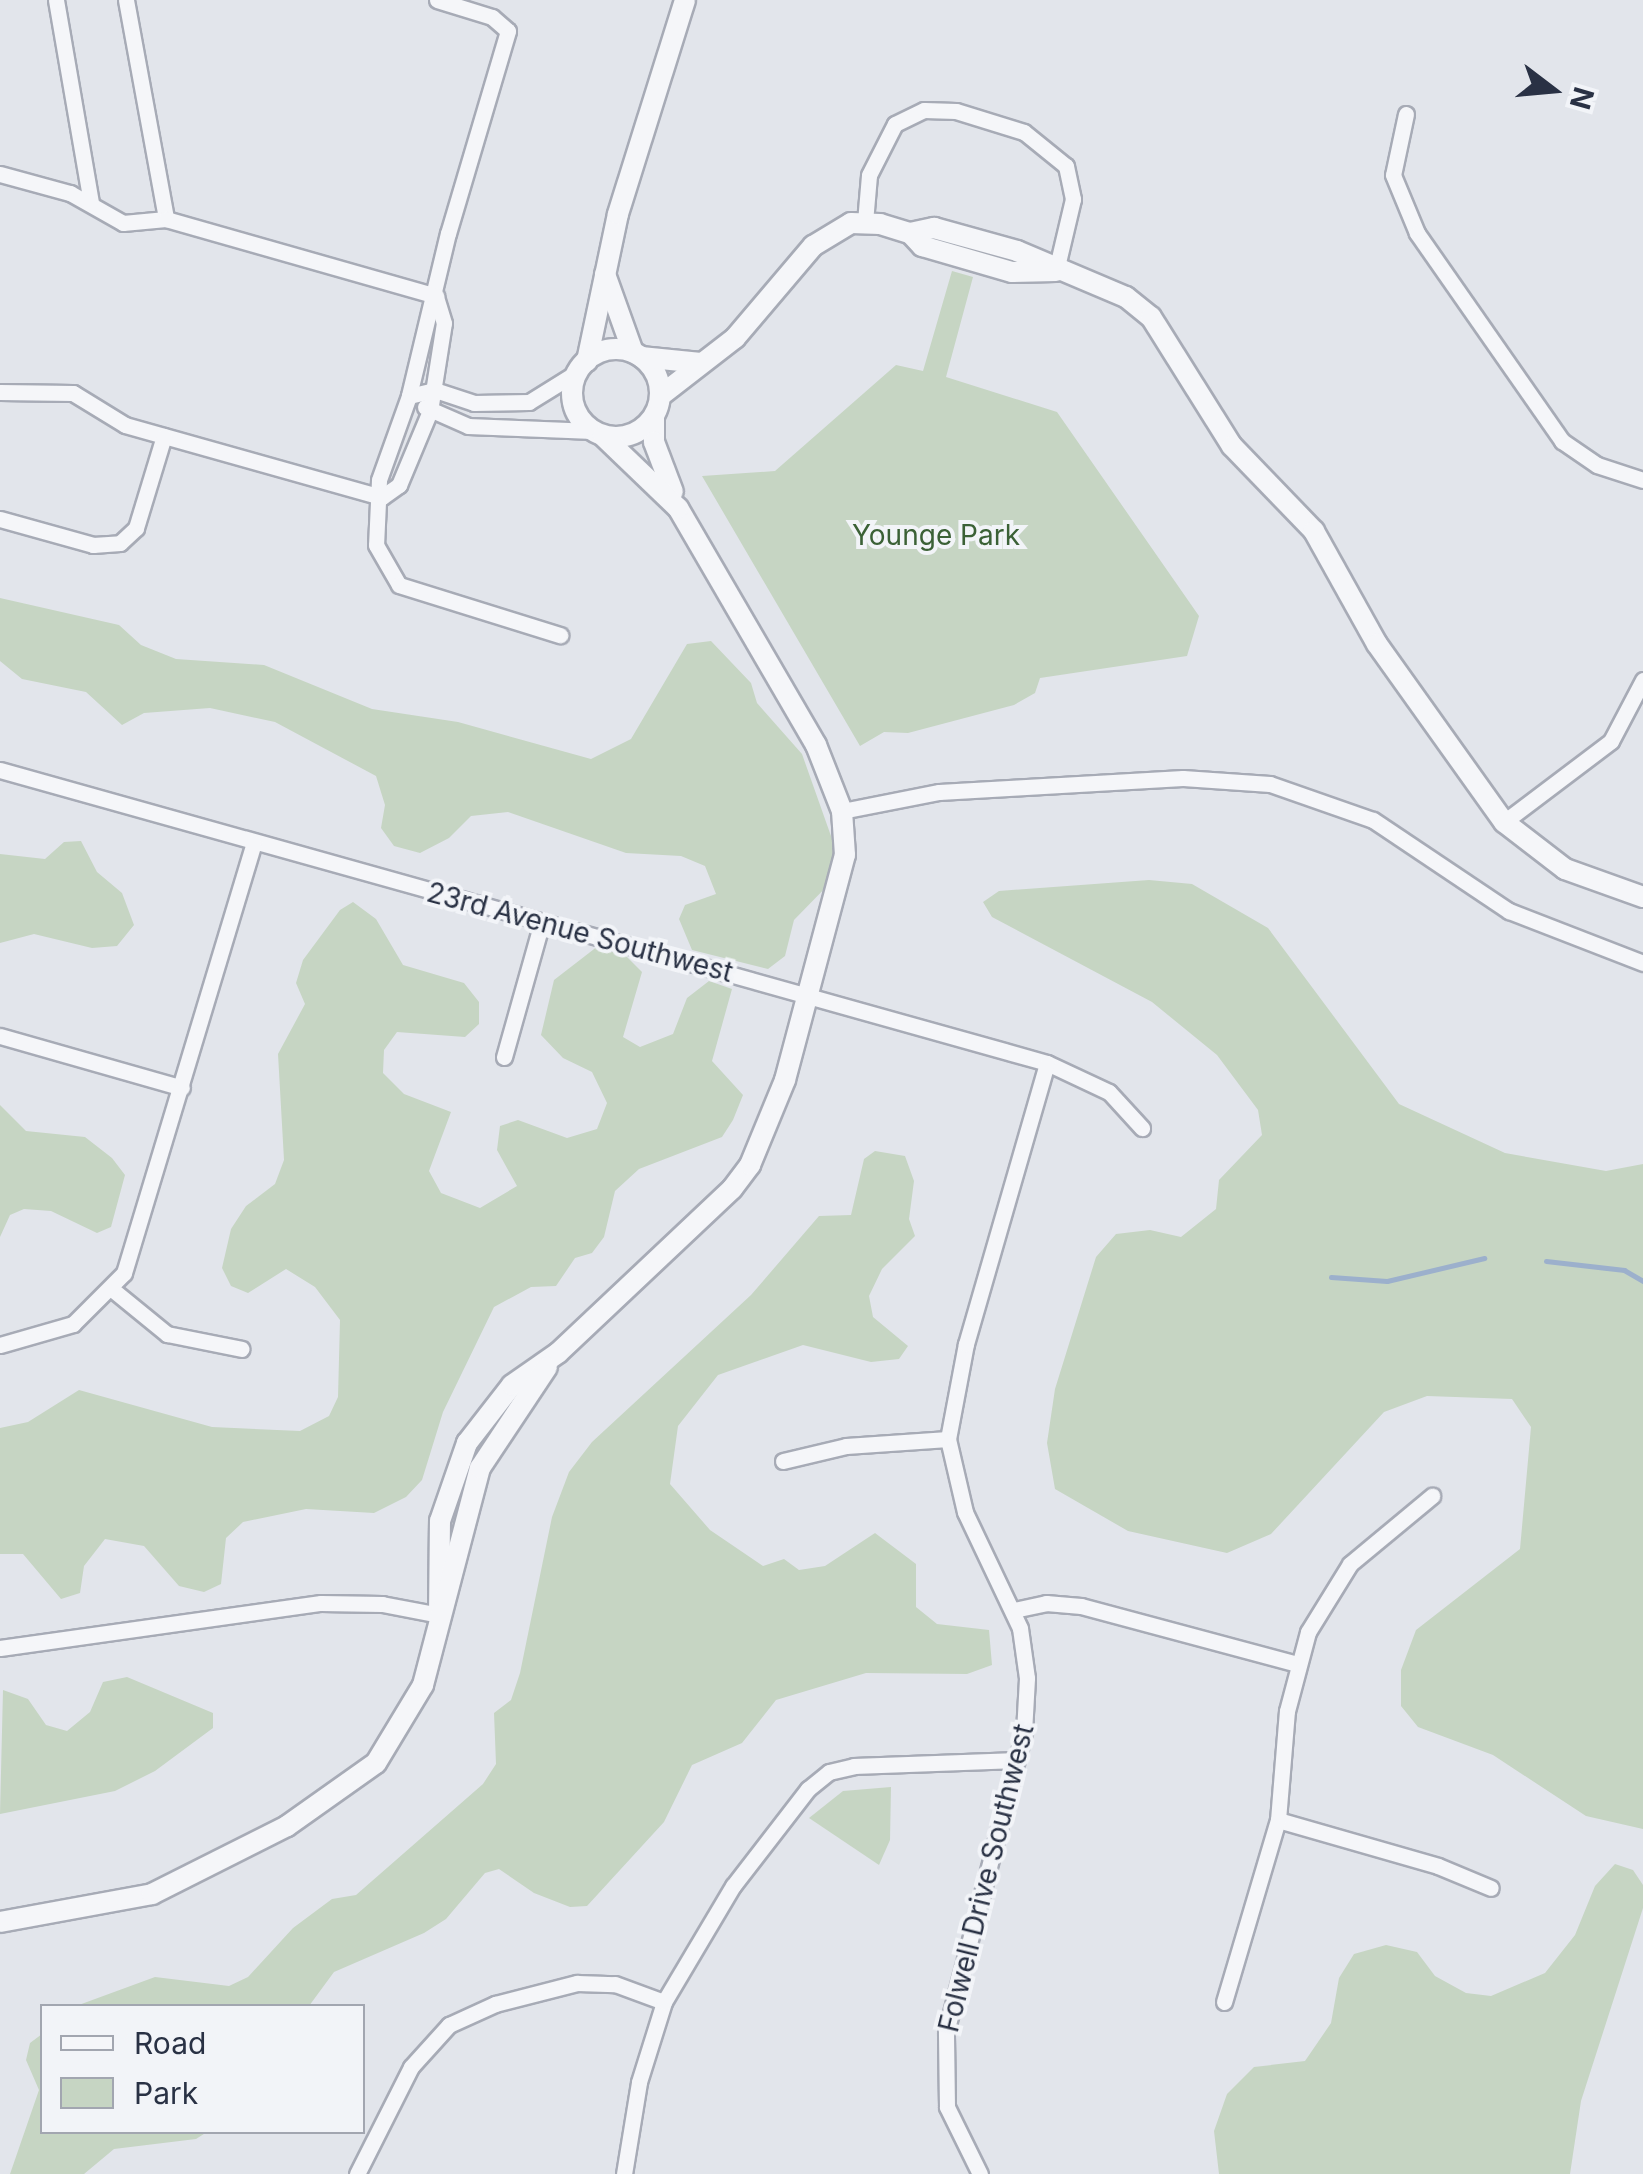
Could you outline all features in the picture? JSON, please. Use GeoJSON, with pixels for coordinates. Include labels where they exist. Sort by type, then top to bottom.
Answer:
{"type":"FeatureCollection","features":[{"type":"Feature","properties":{"kind":"street"},"geometry":{"type":"LineString","coordinates":[[56,0],[91,203]]}},
{"type":"Feature","properties":{"kind":"street"},"geometry":{"type":"LineString","coordinates":[[126,0],[166,219]]}},
{"type":"Feature","properties":{"kind":"street"},"geometry":{"type":"LineString","coordinates":[[437,0],[492,17],[508,31],[409,396],[379,480],[382,497],[376,546],[400,585],[560,636]]}},
{"type":"Feature","properties":{"kind":"street"},"geometry":{"type":"LineString","coordinates":[[678,508],[576,410],[604,272],[685,0]]}},
{"type":"Feature","properties":{"kind":"street"},"geometry":{"type":"LineString","coordinates":[[865,222],[869,174],[895,124],[924,110],[956,111],[1040,140],[1066,166],[1074,199],[1056,271]]}},
{"type":"Feature","properties":{"kind":"street"},"geometry":{"type":"LineString","coordinates":[[1406,114],[1393,175],[1417,234],[1562,441],[1597,465],[1643,480]]}},
{"type":"Feature","properties":{"kind":"street"},"geometry":{"type":"LineString","coordinates":[[0,174],[91,203],[123,224],[166,219],[436,296]]}},
{"type":"Feature","properties":{"kind":"street"},"geometry":{"type":"LineString","coordinates":[[409,396],[430,411],[468,426],[632,435],[701,362],[744,329],[826,234],[865,222],[910,233],[934,228],[1017,251],[1126,298],[1161,327],[1232,446],[1314,531],[1377,644],[1504,822],[1565,869],[1643,896]]}},
{"type":"Feature","properties":{"kind":"street"},"geometry":{"type":"LineString","coordinates":[[0,1922],[152,1894],[286,1826],[348,1786],[405,1725],[423,1685],[480,1468],[558,1354],[732,1189],[750,1165],[775,1110],[844,866],[842,811],[816,745],[678,508],[654,442],[657,406],[652,367],[637,355],[604,272]]}},
{"type":"Feature","properties":{"kind":"street"},"geometry":{"type":"LineString","coordinates":[[0,392],[73,393],[125,425],[382,497],[399,486],[430,411],[444,323],[436,296]]}},
{"type":"Feature","properties":{"kind":"street"},"geometry":{"type":"LineString","coordinates":[[409,396],[435,390],[474,403],[529,402],[609,350],[701,362]]}},
{"type":"Feature","properties":{"kind":"street"},"geometry":{"type":"LineString","coordinates":[[0,519],[94,545],[120,543],[136,528],[164,436]]}},
{"type":"Feature","properties":{"kind":"street"},"geometry":{"type":"LineString","coordinates":[[1504,822],[1611,741],[1643,680]]}},
{"type":"Feature","properties":{"kind":"street","name":"23rd Avenue Southwest"},"geometry":{"type":"LineString","coordinates":[[0,770],[1047,1063],[1108,1092],[1142,1128]]}},
{"type":"Feature","properties":{"kind":"street"},"geometry":{"type":"LineString","coordinates":[[842,811],[939,792],[1194,778],[1270,784],[1373,820],[1540,927],[1643,964]]}},
{"type":"Feature","properties":{"kind":"street"},"geometry":{"type":"LineString","coordinates":[[0,1346],[61,1331],[112,1290],[140,1234],[254,843]]}},
{"type":"Feature","properties":{"kind":"street"},"geometry":{"type":"LineString","coordinates":[[504,1057],[542,922]]}},
{"type":"Feature","properties":{"kind":"street"},"geometry":{"type":"LineString","coordinates":[[0,1036],[182,1088]]}},
{"type":"Feature","properties":{"kind":"street","name":"Folwell Drive Southwest"},"geometry":{"type":"LineString","coordinates":[[980,2174],[947,2108],[946,2032],[1017,1760],[1026,1678],[1014,1610],[964,1512],[948,1440],[968,1334],[1047,1063]]}},
{"type":"Feature","properties":{"kind":"street"},"geometry":{"type":"LineString","coordinates":[[112,1290],[168,1334],[242,1350]]}},
{"type":"Feature","properties":{"kind":"street"},"geometry":{"type":"LineString","coordinates":[[783,1461],[846,1446],[948,1440]]}},
{"type":"Feature","properties":{"kind":"street"},"geometry":{"type":"LineString","coordinates":[[1224,2002],[1278,1820],[1297,1664],[1336,1582],[1432,1496]]}},
{"type":"Feature","properties":{"kind":"street"},"geometry":{"type":"LineString","coordinates":[[0,1648],[321,1603],[382,1604],[439,1616]]}},
{"type":"Feature","properties":{"kind":"street"},"geometry":{"type":"LineString","coordinates":[[1014,1610],[1046,1603],[1081,1606],[1297,1664]]}},
{"type":"Feature","properties":{"kind":"street"},"geometry":{"type":"LineString","coordinates":[[624,2174],[639,2082],[664,2002],[717,1909],[818,1779],[842,1768],[1017,1760]]}},
{"type":"Feature","properties":{"kind":"street"},"geometry":{"type":"LineString","coordinates":[[1278,1820],[1438,1866],[1491,1888]]}},
{"type":"Feature","properties":{"kind":"street"},"geometry":{"type":"LineString","coordinates":[[358,2174],[411,2068],[449,2025],[495,2004],[577,1983],[614,1984],[664,2002]]}},
{"type":"Feature","properties":{"kind":"green space","name":"Younge Park"},"geometry":{"type":"Polygon","coordinates":[[[952,271],[973,277],[946,377],[1057,412],[1199,616],[1187,656],[1040,678],[1035,693],[1014,705],[908,733],[884,732],[860,746],[702,476],[775,471],[896,365],[923,371],[952,271]]]}},
{"type":"Feature","properties":{"kind":"green space"},"geometry":{"type":"Polygon","coordinates":[[[0,598],[119,625],[141,645],[176,659],[264,665],[372,709],[458,722],[591,759],[631,739],[687,644],[711,641],[751,683],[757,703],[802,754],[837,853],[833,880],[794,920],[785,956],[768,969],[692,950],[679,919],[685,905],[716,894],[705,866],[681,856],[626,853],[508,812],[471,816],[449,838],[420,853],[394,846],[381,828],[385,805],[376,776],[275,722],[210,708],[144,713],[122,725],[86,692],[22,679],[0,661],[0,598]]]}},
{"type":"Feature","properties":{"kind":"green space"},"geometry":{"type":"Polygon","coordinates":[[[81,841],[97,872],[122,893],[134,925],[117,946],[92,948],[34,934],[0,943],[0,854],[45,859],[64,842],[81,841]]]}},
{"type":"Feature","properties":{"kind":"green space"},"geometry":{"type":"Polygon","coordinates":[[[1149,880],[1192,884],[1268,928],[1399,1104],[1505,1153],[1606,1171],[1643,1164],[1643,1829],[1586,1816],[1493,1755],[1418,1727],[1401,1706],[1401,1670],[1416,1630],[1520,1549],[1531,1427],[1512,1399],[1427,1396],[1384,1412],[1271,1534],[1227,1553],[1128,1531],[1055,1489],[1047,1443],[1055,1389],[1096,1257],[1116,1234],[1150,1230],[1181,1237],[1216,1209],[1219,1180],[1262,1135],[1258,1110],[1217,1055],[1152,1002],[992,917],[983,902],[999,891],[1149,880]]]}},
{"type":"Feature","properties":{"kind":"green space"},"geometry":{"type":"Polygon","coordinates":[[[353,902],[376,919],[403,965],[464,983],[479,1002],[479,1024],[465,1037],[397,1032],[384,1050],[383,1073],[404,1094],[451,1112],[429,1171],[441,1193],[480,1208],[517,1186],[497,1150],[500,1126],[518,1120],[567,1138],[597,1129],[607,1103],[592,1072],[563,1058],[541,1035],[554,980],[598,946],[625,955],[642,972],[623,1037],[640,1047],[673,1034],[687,998],[709,981],[732,989],[712,1061],[743,1095],[733,1120],[722,1137],[639,1169],[615,1191],[604,1237],[592,1253],[575,1258],[556,1286],[531,1287],[494,1307],[443,1412],[422,1480],[406,1497],[374,1513],[306,1509],[243,1522],[226,1538],[221,1584],[204,1592],[179,1586],[144,1546],[105,1539],[84,1566],[80,1593],[61,1599],[23,1554],[0,1554],[0,1428],[28,1422],[79,1390],[212,1427],[300,1431],[329,1416],[338,1397],[340,1320],[315,1287],[286,1269],[248,1293],[231,1286],[222,1268],[231,1229],[246,1206],[275,1184],[284,1160],[278,1054],[305,1004],[296,983],[303,960],[340,910],[353,902]]]}},
{"type":"Feature","properties":{"kind":"green space"},"geometry":{"type":"Polygon","coordinates":[[[0,1105],[26,1131],[85,1137],[112,1158],[125,1175],[111,1227],[97,1233],[51,1211],[24,1209],[10,1215],[0,1237],[0,1105]]]}},
{"type":"Feature","properties":{"kind":"green space"},"geometry":{"type":"Polygon","coordinates":[[[875,1151],[905,1156],[914,1181],[909,1219],[915,1236],[882,1269],[869,1296],[873,1317],[908,1346],[899,1359],[871,1362],[803,1345],[718,1375],[678,1426],[670,1484],[710,1530],[763,1566],[784,1559],[799,1570],[825,1566],[875,1533],[916,1564],[916,1607],[937,1624],[989,1630],[992,1665],[967,1674],[866,1673],[776,1700],[742,1743],[692,1765],[664,1822],[587,1906],[570,1907],[534,1893],[499,1869],[485,1873],[446,1919],[424,1933],[334,1972],[310,2004],[81,2004],[155,1977],[229,1986],[248,1977],[293,1928],[332,1899],[356,1895],[483,1784],[496,1764],[494,1713],[511,1700],[520,1673],[552,1517],[569,1472],[592,1442],[751,1295],[819,1216],[851,1215],[864,1159],[875,1151]]]}},
{"type":"Feature","properties":{"kind":"green space"},"geometry":{"type":"Polygon","coordinates":[[[127,1677],[213,1713],[213,1728],[155,1771],[115,1791],[0,1814],[3,1690],[28,1699],[46,1725],[67,1731],[90,1712],[103,1682],[127,1677]]]}},
{"type":"Feature","properties":{"kind":"green space"},"geometry":{"type":"Polygon","coordinates":[[[891,1787],[890,1840],[879,1865],[809,1818],[843,1791],[891,1787]]]}},
{"type":"Feature","properties":{"kind":"green space"},"geometry":{"type":"Polygon","coordinates":[[[1615,1864],[1633,1870],[1643,1885],[1643,1908],[1581,2101],[1570,2174],[1219,2174],[1214,2131],[1227,2094],[1254,2067],[1305,2061],[1331,2023],[1339,1978],[1354,1954],[1386,1945],[1417,1952],[1435,1976],[1466,1993],[1491,1996],[1545,1973],[1575,1935],[1595,1886],[1615,1864]]]}},
{"type":"Feature","properties":{"kind":"green space"},"geometry":{"type":"Polygon","coordinates":[[[40,2036],[40,2134],[204,2134],[196,2139],[114,2149],[84,2174],[10,2174],[39,2090],[26,2060],[30,2043],[40,2036]]]}},
{"type":"Feature","properties":{"kind":"waterway"},"geometry":{"type":"LineString","coordinates":[[1331,1277],[1387,1281],[1484,1258]]}},
{"type":"Feature","properties":{"kind":"waterway"},"geometry":{"type":"LineString","coordinates":[[1546,1261],[1624,1270],[1643,1281]]}}]}
